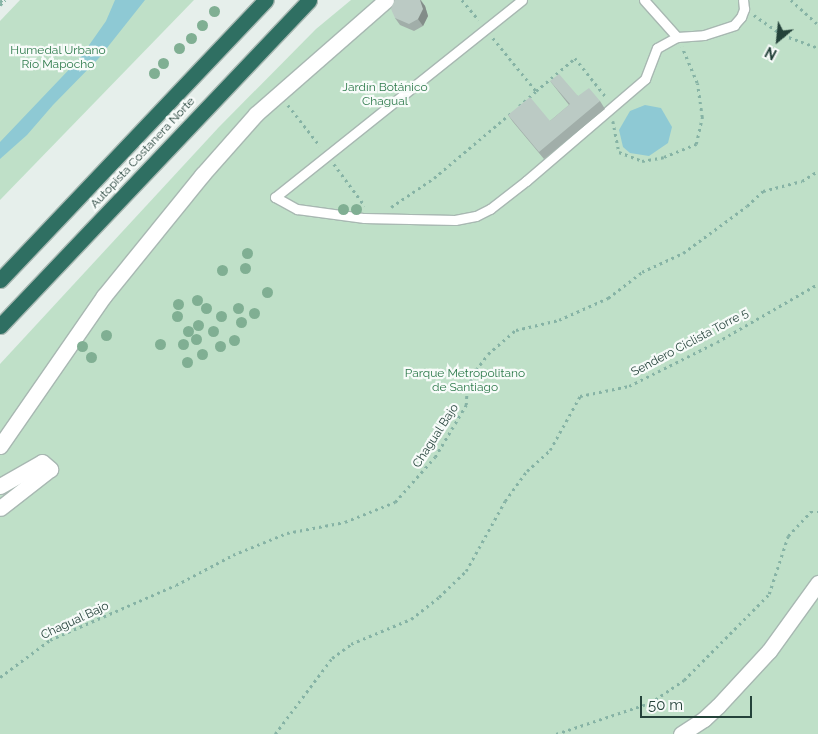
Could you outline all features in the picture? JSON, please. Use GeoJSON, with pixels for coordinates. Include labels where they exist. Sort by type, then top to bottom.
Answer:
{"type":"FeatureCollection","features":[{"type":"Feature","properties":{"kind":"highway","name":"Autopista Costanera Norte"},"geometry":{"type":"LineString","coordinates":[[0,280],[266,0]]}},
{"type":"Feature","properties":{"kind":"highway","name":"Autopista Costanera Norte"},"geometry":{"type":"LineString","coordinates":[[0,326],[308,0]]}},
{"type":"Feature","properties":{"kind":"highway"},"geometry":{"type":"LineString","coordinates":[[274,37],[321,0]]}},
{"type":"Feature","properties":{"kind":"street"},"geometry":{"type":"LineString","coordinates":[[0,446],[104,296],[202,175],[256,114],[386,0]]}},
{"type":"Feature","properties":{"kind":"street"},"geometry":{"type":"LineString","coordinates":[[0,486],[42,462],[50,469],[0,508]]}},
{"type":"Feature","properties":{"kind":"street"},"geometry":{"type":"LineString","coordinates":[[681,734],[711,712],[769,651],[818,583]]}},
{"type":"Feature","properties":{"kind":"lane"},"geometry":{"type":"LineString","coordinates":[[522,0],[275,197],[297,209],[375,218],[456,220],[476,216],[490,209],[526,181],[645,80],[657,48],[677,37],[704,35],[734,25],[741,17],[743,4]]}},
{"type":"Feature","properties":{"kind":"lane"},"geometry":{"type":"LineString","coordinates":[[644,0],[677,37]]}},
{"type":"Feature","properties":{"kind":"path"},"geometry":{"type":"LineString","coordinates":[[462,0],[536,91]]}},
{"type":"Feature","properties":{"kind":"path"},"geometry":{"type":"LineString","coordinates":[[791,0],[818,24]]}},
{"type":"Feature","properties":{"kind":"path"},"geometry":{"type":"LineString","coordinates":[[743,4],[783,36],[818,48]]}},
{"type":"Feature","properties":{"kind":"path"},"geometry":{"type":"LineString","coordinates":[[280,94],[375,218],[434,178],[575,58],[612,107],[620,152],[642,161],[664,157],[696,144],[702,117],[697,83],[677,37]]}},
{"type":"Feature","properties":{"kind":"path","name":"Chagual Bajo"},"geometry":{"type":"LineString","coordinates":[[0,677],[50,640],[176,585],[234,555],[287,533],[345,522],[395,502],[435,457],[466,405],[467,388],[476,370],[488,354],[516,330],[560,320],[608,298],[642,272],[682,253],[747,206],[763,191],[802,181],[818,171]]}},
{"type":"Feature","properties":{"kind":"path","name":"Sendero Ciclista Torre 5"},"geometry":{"type":"LineString","coordinates":[[275,734],[332,658],[351,644],[411,619],[439,598],[466,572],[505,501],[527,471],[550,450],[580,396],[629,386],[717,342],[818,284]]}},
{"type":"Feature","properties":{"kind":"path"},"geometry":{"type":"LineString","coordinates":[[556,734],[650,703],[684,680],[769,594],[788,536],[810,512],[818,512]]}},
{"type":"Feature","properties":{"kind":"green space","name":"Humedal Urbano Río Mapocho"},"geometry":{"type":"Polygon","coordinates":[[[20,0],[194,0],[0,200],[0,21],[20,0]]]}},
{"type":"Feature","properties":{"kind":"green space","name":"Parque Metropolitano de Santiago"},"geometry":{"type":"Polygon","coordinates":[[[351,0],[818,0],[818,734],[0,734],[0,364],[219,127],[316,29],[351,0]]]}},
{"type":"Feature","properties":{"kind":"water"},"geometry":{"type":"Polygon","coordinates":[[[115,0],[145,0],[99,58],[27,135],[0,159],[0,142],[80,58],[106,21],[115,0]]]}},
{"type":"Feature","properties":{"kind":"water"},"geometry":{"type":"Polygon","coordinates":[[[645,105],[661,108],[672,127],[668,143],[649,156],[630,153],[623,147],[619,130],[630,111],[645,105]]]}},
{"type":"Feature","properties":{"kind":"building"},"geometry":{"type":"Polygon","coordinates":[[[395,0],[420,0],[423,9],[418,19],[409,24],[395,18],[391,9],[395,0]]]}},
{"type":"Feature","properties":{"kind":"building"},"geometry":{"type":"Polygon","coordinates":[[[559,74],[578,96],[589,88],[600,101],[539,152],[508,115],[530,97],[550,121],[570,104],[550,81],[559,74]]]}},
{"type":"Feature","properties":{"kind":"park label","name":"Jardín Botánico Chagual"},"geometry":{"type":"Point","coordinates":[385,95]}}]}
